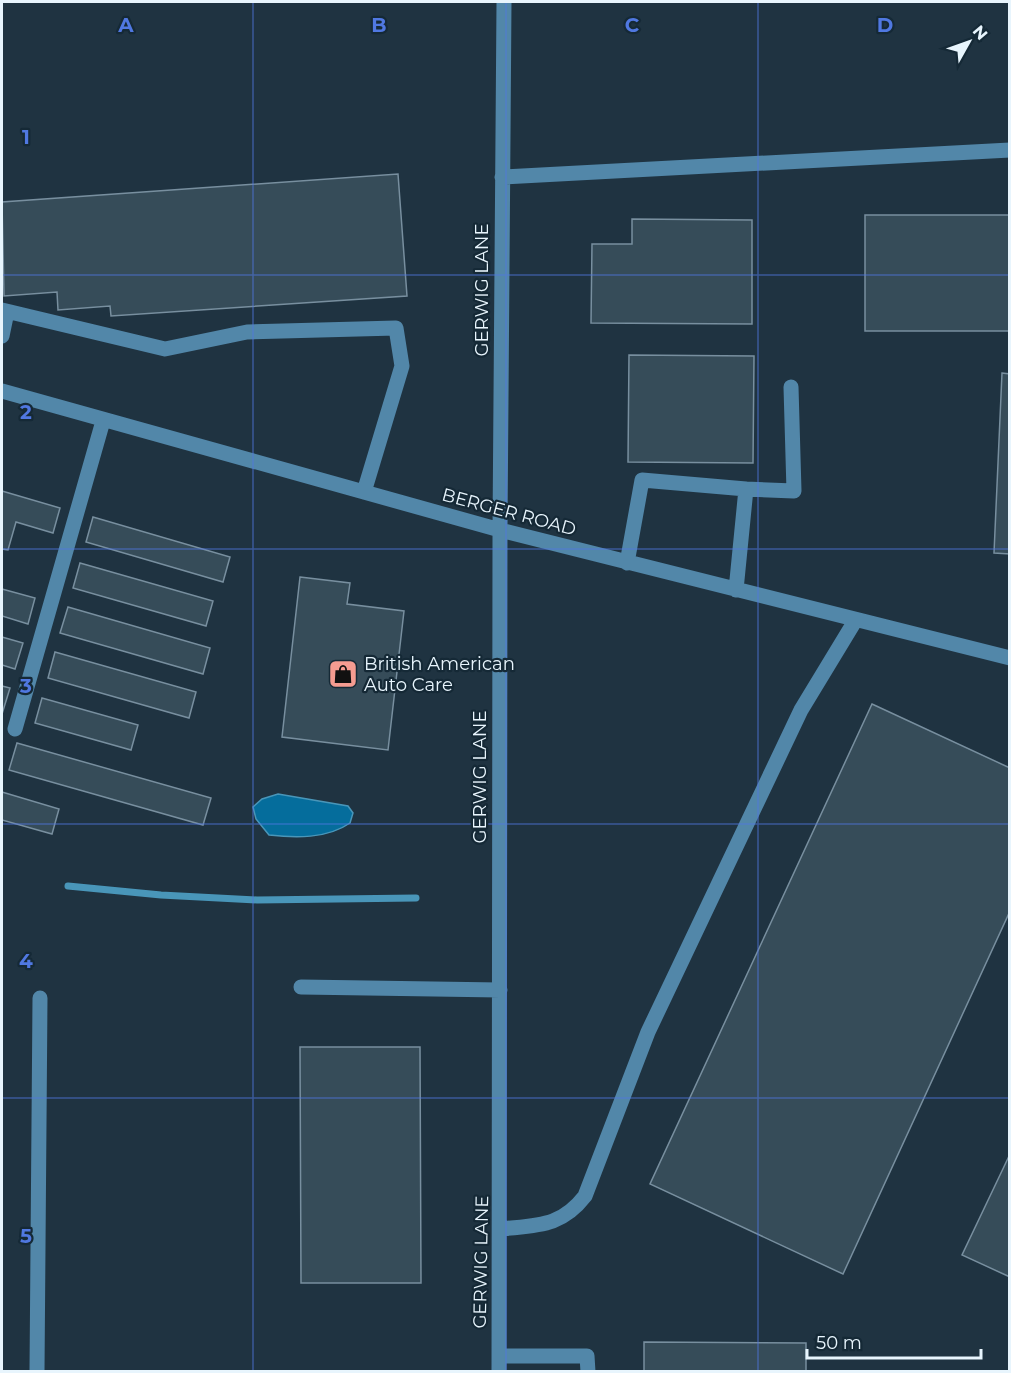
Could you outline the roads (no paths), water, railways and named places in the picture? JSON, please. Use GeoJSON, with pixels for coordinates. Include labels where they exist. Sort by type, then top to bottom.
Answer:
{"type":"FeatureCollection","features":[{"type":"Feature","properties":{"kind":"street","name":"GERWIG LANE"},"geometry":{"type":"LineString","coordinates":[[499,1364],[501,1230],[500,530],[504,2]]}},
{"type":"Feature","properties":{"kind":"street"},"geometry":{"type":"LineString","coordinates":[[502,177],[1010,150]]}},
{"type":"Feature","properties":{"kind":"street"},"geometry":{"type":"LineString","coordinates":[[2,336],[4,311],[165,349],[247,332],[396,327],[402,366],[364,492]]}},
{"type":"Feature","properties":{"kind":"street"},"geometry":{"type":"LineString","coordinates":[[627,563],[642,480],[746,489],[794,490],[791,387]]}},
{"type":"Feature","properties":{"kind":"street","name":"BERGER ROAD"},"geometry":{"type":"LineString","coordinates":[[2,391],[500,530],[855,621],[1010,658]]}},
{"type":"Feature","properties":{"kind":"street"},"geometry":{"type":"LineString","coordinates":[[15,729],[103,421]]}},
{"type":"Feature","properties":{"kind":"street"},"geometry":{"type":"LineString","coordinates":[[736,590],[746,489]]}},
{"type":"Feature","properties":{"kind":"street"},"geometry":{"type":"LineString","coordinates":[[501,1230],[555,1222],[572,1212],[585,1196],[651,1024],[801,710],[855,621]]}},
{"type":"Feature","properties":{"kind":"street"},"geometry":{"type":"LineString","coordinates":[[301,987],[500,990]]}},
{"type":"Feature","properties":{"kind":"street"},"geometry":{"type":"LineString","coordinates":[[37,1371],[40,998]]}},
{"type":"Feature","properties":{"kind":"street"},"geometry":{"type":"LineString","coordinates":[[499,1364],[588,1356],[588,1371]]}},
{"type":"Feature","properties":{"kind":"water"},"geometry":{"type":"Polygon","coordinates":[[[278,794],[348,806],[353,813],[350,823],[321,835],[289,837],[269,835],[256,819],[253,807],[262,799],[278,794]]]}},
{"type":"Feature","properties":{"kind":"waterway"},"geometry":{"type":"LineString","coordinates":[[68,886],[161,895],[257,900],[416,898]]}},
{"type":"Feature","properties":{"kind":"place","name":"British American Auto Care"},"geometry":{"type":"Point","coordinates":[343,674]}}]}
